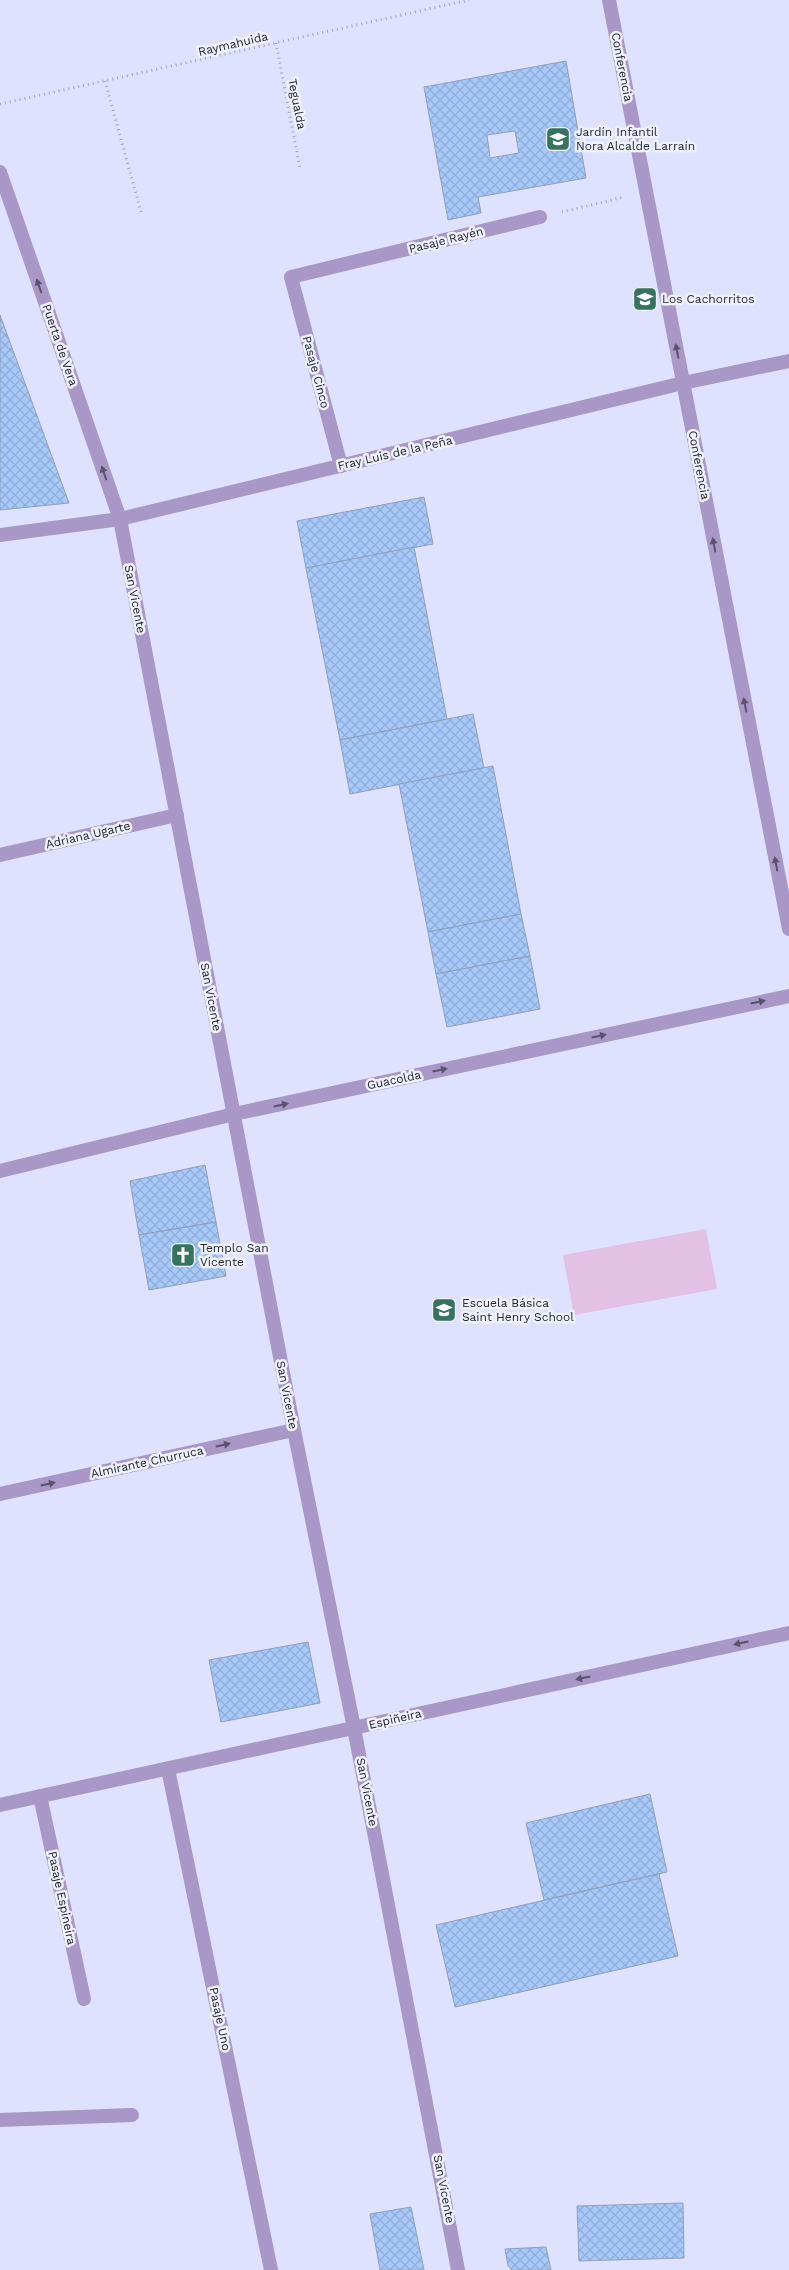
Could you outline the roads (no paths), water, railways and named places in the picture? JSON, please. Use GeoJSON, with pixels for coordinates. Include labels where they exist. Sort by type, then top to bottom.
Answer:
{"type":"FeatureCollection","features":[{"type":"Feature","properties":{"kind":"street","name":"Conferencia"},"geometry":{"type":"LineString","coordinates":[[609,0],[789,929]]}},
{"type":"Feature","properties":{"kind":"street","name":"Puerta de Vera"},"geometry":{"type":"LineString","coordinates":[[0,172],[120,519]]}},
{"type":"Feature","properties":{"kind":"street","name":"Pasaje Rayén"},"geometry":{"type":"LineString","coordinates":[[291,278],[540,217]]}},
{"type":"Feature","properties":{"kind":"street","name":"Pasaje Cinco"},"geometry":{"type":"LineString","coordinates":[[291,278],[340,466]]}},
{"type":"Feature","properties":{"kind":"street","name":"Fray Luis de la Peña"},"geometry":{"type":"LineString","coordinates":[[0,535],[120,519],[683,384],[789,361]]}},
{"type":"Feature","properties":{"kind":"street","name":"San Vicente"},"geometry":{"type":"LineString","coordinates":[[120,519],[294,1430],[354,1728],[458,2270]]}},
{"type":"Feature","properties":{"kind":"street","name":"Adriana Ugarte"},"geometry":{"type":"LineString","coordinates":[[0,855],[177,815]]}},
{"type":"Feature","properties":{"kind":"street","name":"Guacolda"},"geometry":{"type":"LineString","coordinates":[[0,1171],[234,1114],[789,996]]}},
{"type":"Feature","properties":{"kind":"street","name":"Almirante Churruca"},"geometry":{"type":"LineString","coordinates":[[0,1494],[294,1430]]}},
{"type":"Feature","properties":{"kind":"street","name":"Espiñeira"},"geometry":{"type":"LineString","coordinates":[[0,1805],[789,1633]]}},
{"type":"Feature","properties":{"kind":"street","name":"Pasaje Uno"},"geometry":{"type":"LineString","coordinates":[[168,1768],[271,2270]]}},
{"type":"Feature","properties":{"kind":"street","name":"Pasaje Espineira"},"geometry":{"type":"LineString","coordinates":[[40,1796],[84,1999]]}},
{"type":"Feature","properties":{"kind":"street"},"geometry":{"type":"LineString","coordinates":[[0,2120],[132,2115]]}},
{"type":"Feature","properties":{"kind":"place","name":"Jardín Infantil Nora Alcalde Larraín"},"geometry":{"type":"Point","coordinates":[558,139]}},
{"type":"Feature","properties":{"kind":"place","name":"Los Cachorritos"},"geometry":{"type":"Point","coordinates":[645,299]}},
{"type":"Feature","properties":{"kind":"place","name":"Templo San Vicente"},"geometry":{"type":"Point","coordinates":[183,1255]}},
{"type":"Feature","properties":{"kind":"place","name":"Escuela Básica Saint Henry School"},"geometry":{"type":"Point","coordinates":[444,1310]}}]}
